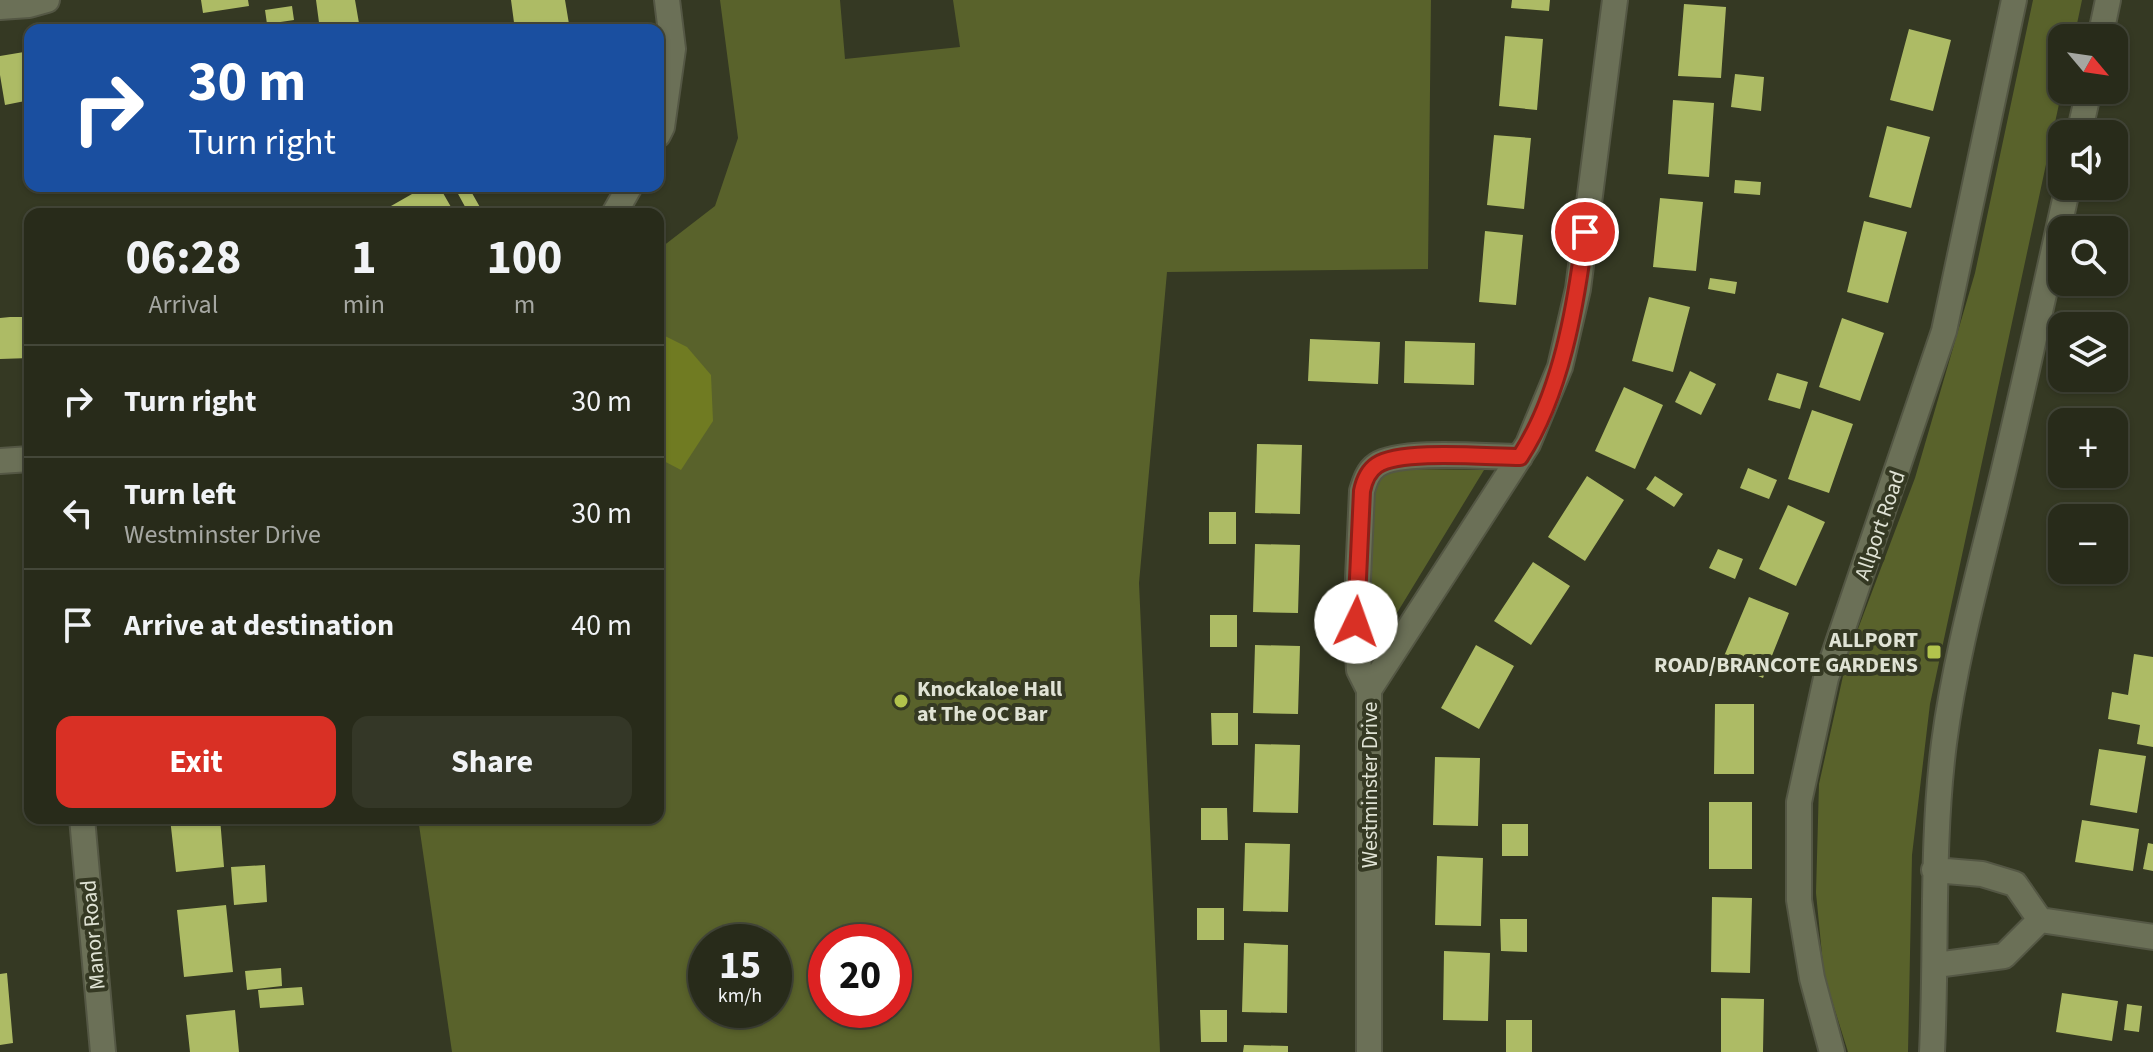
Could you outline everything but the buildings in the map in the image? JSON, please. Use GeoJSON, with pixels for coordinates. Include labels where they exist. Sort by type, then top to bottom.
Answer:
{"type":"FeatureCollection","features":[{"type":"Feature","properties":{"kind":"street"},"geometry":{"type":"LineString","coordinates":[[0,7],[47,0]]}},
{"type":"Feature","properties":{"kind":"street"},"geometry":{"type":"LineString","coordinates":[[664,113],[673,49],[667,0]]}},
{"type":"Feature","properties":{"kind":"street","name":"Westminster Drive"},"geometry":{"type":"LineString","coordinates":[[1369,1052],[1369,690],[1528,444],[1560,367],[1578,289],[1615,0]]}},
{"type":"Feature","properties":{"kind":"street","name":"Allport Road"},"geometry":{"type":"LineString","coordinates":[[1832,1052],[1812,978],[1799,900],[1799,802],[1826,678],[1944,331],[2014,0]]}},
{"type":"Feature","properties":{"kind":"street"},"geometry":{"type":"LineString","coordinates":[[2103,24],[2108,0]]}},
{"type":"Feature","properties":{"kind":"street"},"geometry":{"type":"LineString","coordinates":[[1932,1052],[1936,965],[1934,870],[1944,742],[1964,635],[2065,200]]}},
{"type":"Feature","properties":{"kind":"street"},"geometry":{"type":"LineString","coordinates":[[1369,690],[1359,670],[1356,622],[1365,478],[1377,465],[1399,457],[1520,457]]}},
{"type":"Feature","properties":{"kind":"street"},"geometry":{"type":"LineString","coordinates":[[0,461],[24,459]]}},
{"type":"Feature","properties":{"kind":"street","name":"Manor Road"},"geometry":{"type":"LineString","coordinates":[[83,824],[103,1052]]}},
{"type":"Feature","properties":{"kind":"street"},"geometry":{"type":"LineString","coordinates":[[1934,870],[1982,874],[2015,884],[2040,920],[2153,937]]}},
{"type":"Feature","properties":{"kind":"street"},"geometry":{"type":"LineString","coordinates":[[1936,965],[2004,956],[2040,920]]}},
{"type":"Feature","properties":{"kind":"shaded area"},"geometry":{"type":"Polygon","coordinates":[[[720,0],[840,0],[845,59],[960,47],[953,0],[1431,0],[1428,269],[1167,272],[1139,583],[1160,1052],[452,1052],[419,824],[664,824],[664,245],[715,206],[738,138],[720,0]]]}},
{"type":"Feature","properties":{"kind":"shaded area"},"geometry":{"type":"Polygon","coordinates":[[[2033,0],[2082,0],[2077,24],[2048,24],[2048,104],[2059,104],[2056,120],[2048,120],[2048,155],[1930,704],[1912,855],[1908,1052],[1848,1052],[1824,975],[1816,893],[1819,784],[1847,658],[1915,478],[1975,273],[2033,0]]]}},
{"type":"Feature","properties":{"kind":"shaded area"},"geometry":{"type":"Polygon","coordinates":[[[664,336],[687,347],[711,375],[713,421],[681,470],[664,461],[664,336]]]}},
{"type":"Feature","properties":{"kind":"shaded area"},"geometry":{"type":"Polygon","coordinates":[[[1396,469],[1484,470],[1372,654],[1360,648],[1368,484],[1396,469]]]}},
{"type":"Feature","properties":{"kind":"place","name":"ALLPORT ROAD/BRANCOTE GARDENS"},"geometry":{"type":"Point","coordinates":[1934,652]}},
{"type":"Feature","properties":{"kind":"place","name":"Knockaloe Hall at The OC Bar"},"geometry":{"type":"Point","coordinates":[901,701]}},
{"type":"Feature","properties":{"kind":"route"},"geometry":{"type":"LineString","coordinates":[[1356,622],[1365,478],[1377,465],[1399,457],[1520,457],[1560,367],[1578,289],[1585,232]]}}]}
